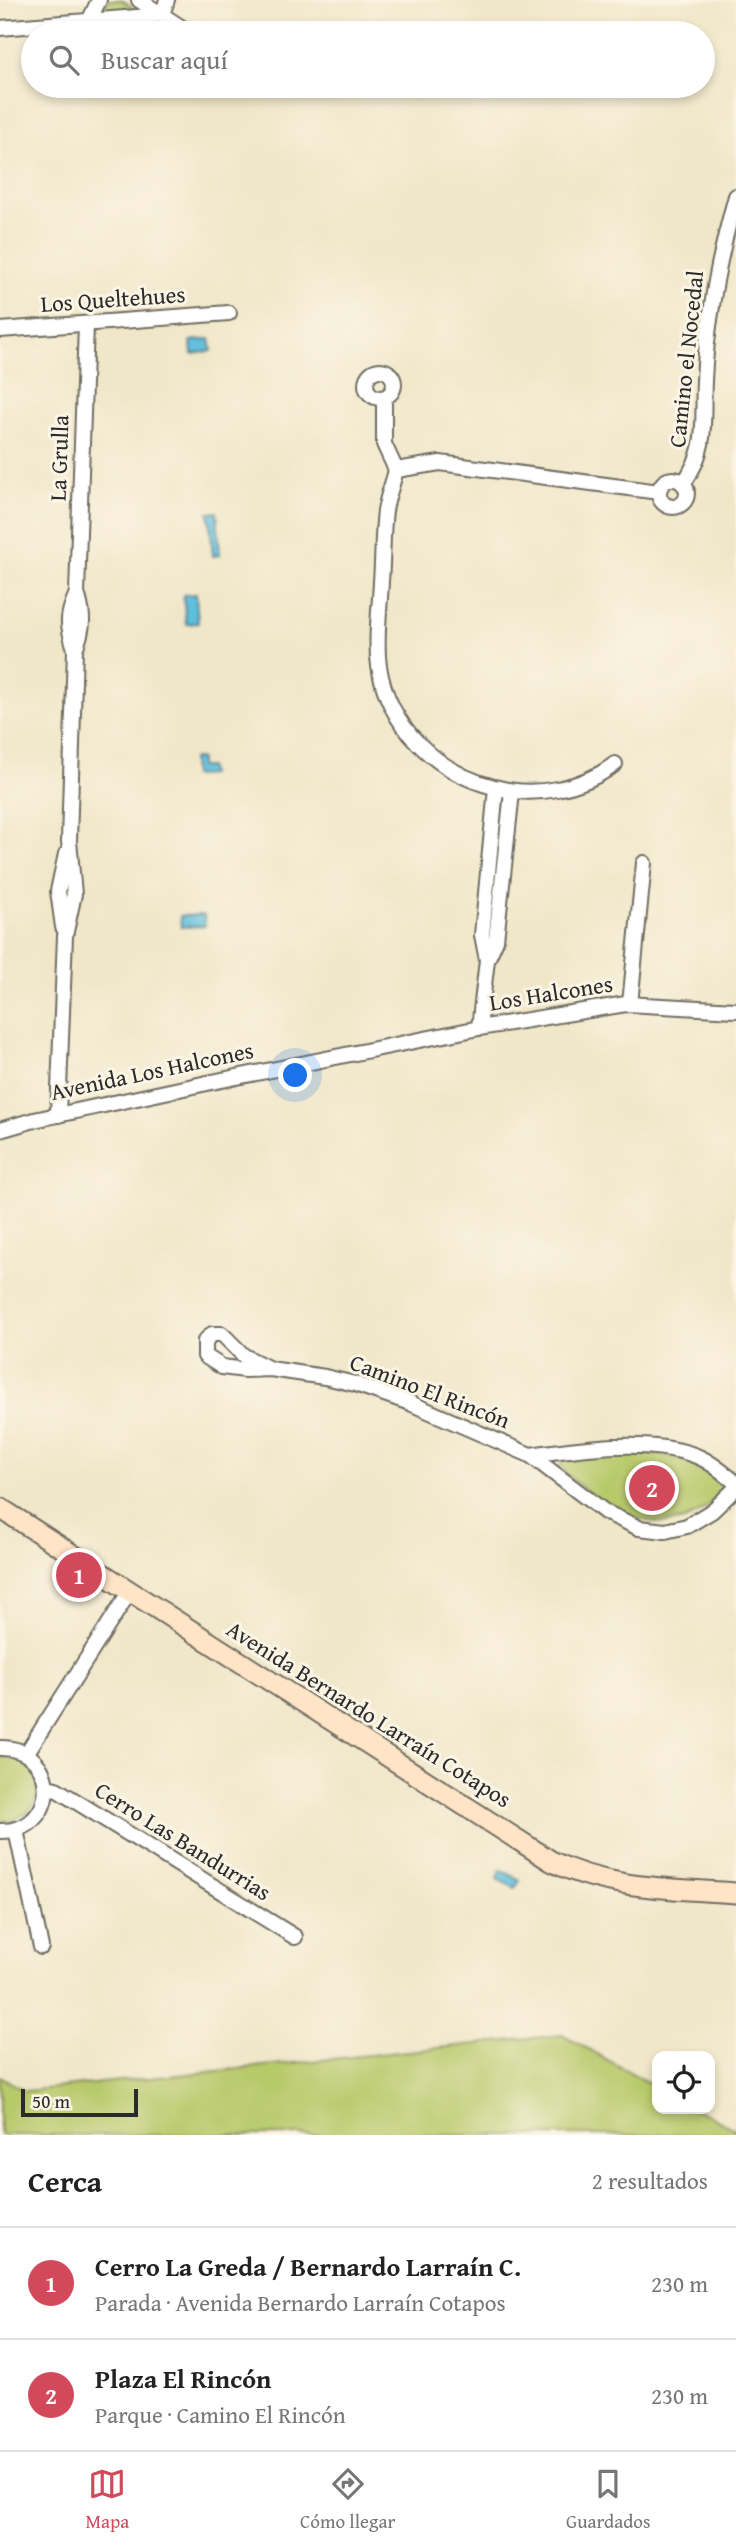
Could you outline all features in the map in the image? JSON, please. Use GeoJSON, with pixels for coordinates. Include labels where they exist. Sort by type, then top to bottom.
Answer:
{"type":"FeatureCollection","features":[{"type":"Feature","properties":{"kind":"main road","name":"Avenida Bernardo Larraín Cotapos"},"geometry":{"type":"LineString","coordinates":[[0,1508],[563,1867],[606,1881],[736,1893]]}},
{"type":"Feature","properties":{"kind":"street"},"geometry":{"type":"LineString","coordinates":[[89,21],[99,0]]}},
{"type":"Feature","properties":{"kind":"street"},"geometry":{"type":"LineString","coordinates":[[139,0],[171,21]]}},
{"type":"Feature","properties":{"kind":"street"},"geometry":{"type":"LineString","coordinates":[[162,15],[167,0]]}},
{"type":"Feature","properties":{"kind":"street"},"geometry":{"type":"LineString","coordinates":[[89,21],[162,15]]}},
{"type":"Feature","properties":{"kind":"street"},"geometry":{"type":"LineString","coordinates":[[0,28],[21,26]]}},
{"type":"Feature","properties":{"kind":"street","name":"Camino el Nocedal"},"geometry":{"type":"LineString","coordinates":[[683,484],[696,464],[704,439],[704,379],[711,307],[723,244],[736,196]]}},
{"type":"Feature","properties":{"kind":"street","name":"Los Queltehues"},"geometry":{"type":"LineString","coordinates":[[0,330],[229,313]]}},
{"type":"Feature","properties":{"kind":"street","name":"La Grulla"},"geometry":{"type":"LineString","coordinates":[[58,1115],[65,936],[74,894],[69,841],[75,649],[68,627],[68,612],[77,593],[86,324]]}},
{"type":"Feature","properties":{"kind":"street"},"geometry":{"type":"LineString","coordinates":[[384,398],[384,444],[396,470],[385,510],[379,664],[382,681],[400,719],[426,752],[454,772],[512,792],[539,792],[569,786],[601,774],[615,764]]}},
{"type":"Feature","properties":{"kind":"street","name":"Camino el Nocedal"},"geometry":{"type":"LineString","coordinates":[[396,470],[440,463],[659,492]]}},
{"type":"Feature","properties":{"kind":"street","name":"Camino el Nocedal"},"geometry":{"type":"LineString","coordinates":[[670,480],[683,484],[687,495],[685,500],[676,506],[666,505],[662,501],[659,492],[662,485],[670,480]]}},
{"type":"Feature","properties":{"kind":"street"},"geometry":{"type":"LineString","coordinates":[[487,961],[482,935],[496,788]]}},
{"type":"Feature","properties":{"kind":"street"},"geometry":{"type":"LineString","coordinates":[[479,1028],[487,961],[496,940],[512,792]]}},
{"type":"Feature","properties":{"kind":"street","name":"Los Halcones"},"geometry":{"type":"LineString","coordinates":[[630,1004],[644,863]]}},
{"type":"Feature","properties":{"kind":"street","name":"Los Halcones"},"geometry":{"type":"LineString","coordinates":[[479,1028],[630,1004],[736,1010]]}},
{"type":"Feature","properties":{"kind":"street","name":"Avenida Los Halcones"},"geometry":{"type":"LineString","coordinates":[[0,1130],[58,1115],[479,1028]]}},
{"type":"Feature","properties":{"kind":"street","name":"Camino El Rincón"},"geometry":{"type":"LineString","coordinates":[[270,1369],[355,1384],[410,1404],[530,1455],[605,1512],[639,1528],[654,1531],[676,1530],[699,1520],[736,1486],[702,1459],[665,1450],[610,1446],[530,1455]]}},
{"type":"Feature","properties":{"kind":"street"},"geometry":{"type":"LineString","coordinates":[[26,1754],[130,1591]]}},
{"type":"Feature","properties":{"kind":"street"},"geometry":{"type":"LineString","coordinates":[[0,1748],[26,1754],[38,1765],[47,1787],[39,1814],[29,1824],[16,1830],[0,1831]]}},
{"type":"Feature","properties":{"kind":"street","name":"Cerro Las Bandurrias"},"geometry":{"type":"LineString","coordinates":[[47,1787],[56,1789],[295,1937]]}},
{"type":"Feature","properties":{"kind":"street"},"geometry":{"type":"LineString","coordinates":[[16,1830],[41,1947]]}},
{"type":"Feature","properties":{"kind":"green space"},"geometry":{"type":"Polygon","coordinates":[[[108,0],[122,0],[132,7],[131,10],[106,11],[104,8],[108,0]]]}},
{"type":"Feature","properties":{"kind":"green space"},"geometry":{"type":"Polygon","coordinates":[[[620,1454],[662,1455],[691,1461],[715,1474],[724,1484],[711,1502],[696,1515],[662,1523],[625,1514],[607,1504],[572,1479],[560,1462],[620,1454]]]}},
{"type":"Feature","properties":{"kind":"green space"},"geometry":{"type":"Polygon","coordinates":[[[0,1756],[16,1759],[28,1766],[38,1789],[35,1801],[28,1811],[16,1818],[0,1821],[0,1756]]]}},
{"type":"Feature","properties":{"kind":"green space"},"geometry":{"type":"Polygon","coordinates":[[[562,2035],[652,2084],[652,2114],[706,2114],[736,2130],[736,2135],[0,2135],[0,2076],[25,2091],[562,2035]]]}},
{"type":"Feature","properties":{"kind":"water"},"geometry":{"type":"Polygon","coordinates":[[[210,339],[212,351],[192,354],[191,341],[210,339]]]}},
{"type":"Feature","properties":{"kind":"water"},"geometry":{"type":"Polygon","coordinates":[[[217,512],[220,555],[213,556],[209,513],[217,512]]]}},
{"type":"Feature","properties":{"kind":"water"},"geometry":{"type":"Polygon","coordinates":[[[196,594],[198,623],[186,624],[183,595],[196,594]]]}},
{"type":"Feature","properties":{"kind":"water"},"geometry":{"type":"Polygon","coordinates":[[[192,759],[200,759],[200,767],[209,767],[210,775],[193,776],[192,759]]]}},
{"type":"Feature","properties":{"kind":"water"},"geometry":{"type":"Polygon","coordinates":[[[204,915],[205,926],[181,927],[180,916],[204,915]]]}},
{"type":"Feature","properties":{"kind":"water"},"geometry":{"type":"Polygon","coordinates":[[[501,1870],[520,1880],[515,1888],[497,1879],[501,1870]]]}},
{"type":"Feature","properties":{"kind":"place","name":"Plaza El Rincón"},"geometry":{"type":"Point","coordinates":[652,1488]}},
{"type":"Feature","properties":{"kind":"place","name":"Cerro La Greda / Bernardo Larraín C."},"geometry":{"type":"Point","coordinates":[79,1575]}}]}
